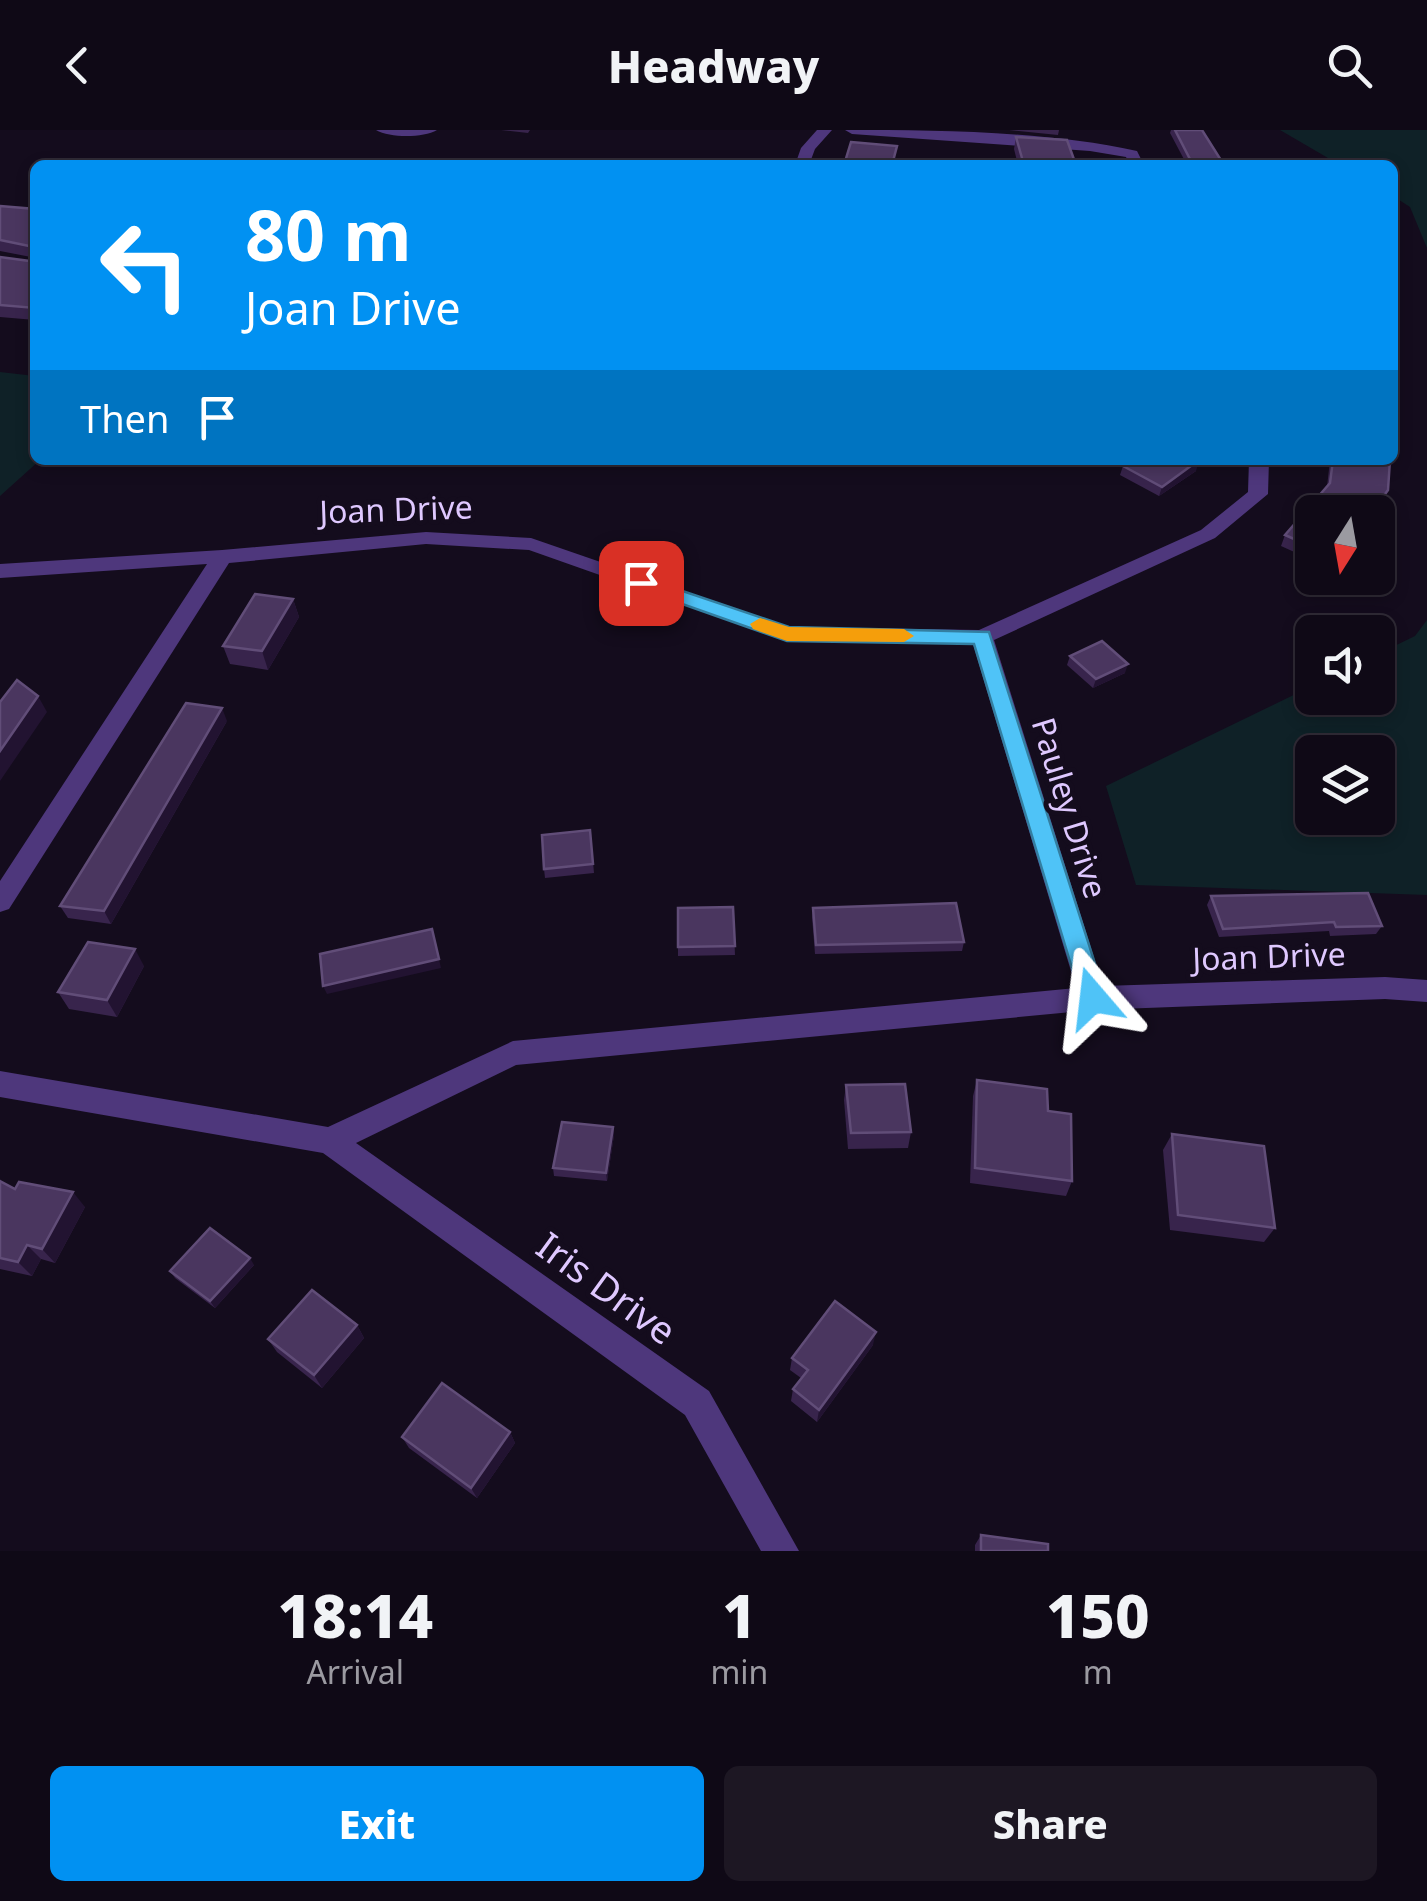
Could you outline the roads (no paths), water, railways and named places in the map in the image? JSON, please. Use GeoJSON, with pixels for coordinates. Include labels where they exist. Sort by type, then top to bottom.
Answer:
{"type":"FeatureCollection","features":[{"type":"Feature","properties":{"kind":"street"},"geometry":{"type":"LineString","coordinates":[[383,130],[430,130]]}},
{"type":"Feature","properties":{"kind":"street"},"geometry":{"type":"LineString","coordinates":[[804,160],[808,148],[825,130]]}},
{"type":"Feature","properties":{"kind":"street"},"geometry":{"type":"LineString","coordinates":[[852,130],[1090,147],[1132,154],[1135,160]]}},
{"type":"Feature","properties":{"kind":"street","name":"Joan Drive"},"geometry":{"type":"LineString","coordinates":[[0,571],[222,557],[426,538],[531,544],[787,634],[982,637],[1208,534],[1258,494],[1258,465]]}},
{"type":"Feature","properties":{"kind":"street"},"geometry":{"type":"LineString","coordinates":[[0,902],[222,557]]}},
{"type":"Feature","properties":{"kind":"street","name":"Pauley Drive"},"geometry":{"type":"LineString","coordinates":[[982,637],[1093,998]]}},
{"type":"Feature","properties":{"kind":"street","name":"Joan Drive"},"geometry":{"type":"LineString","coordinates":[[330,1140],[513,1053],[1093,998],[1385,988],[1427,991]]}},
{"type":"Feature","properties":{"kind":"street"},"geometry":{"type":"LineString","coordinates":[[0,1084],[330,1140]]}},
{"type":"Feature","properties":{"kind":"street","name":"Iris Drive"},"geometry":{"type":"LineString","coordinates":[[330,1140],[697,1403],[781,1551]]}}]}
